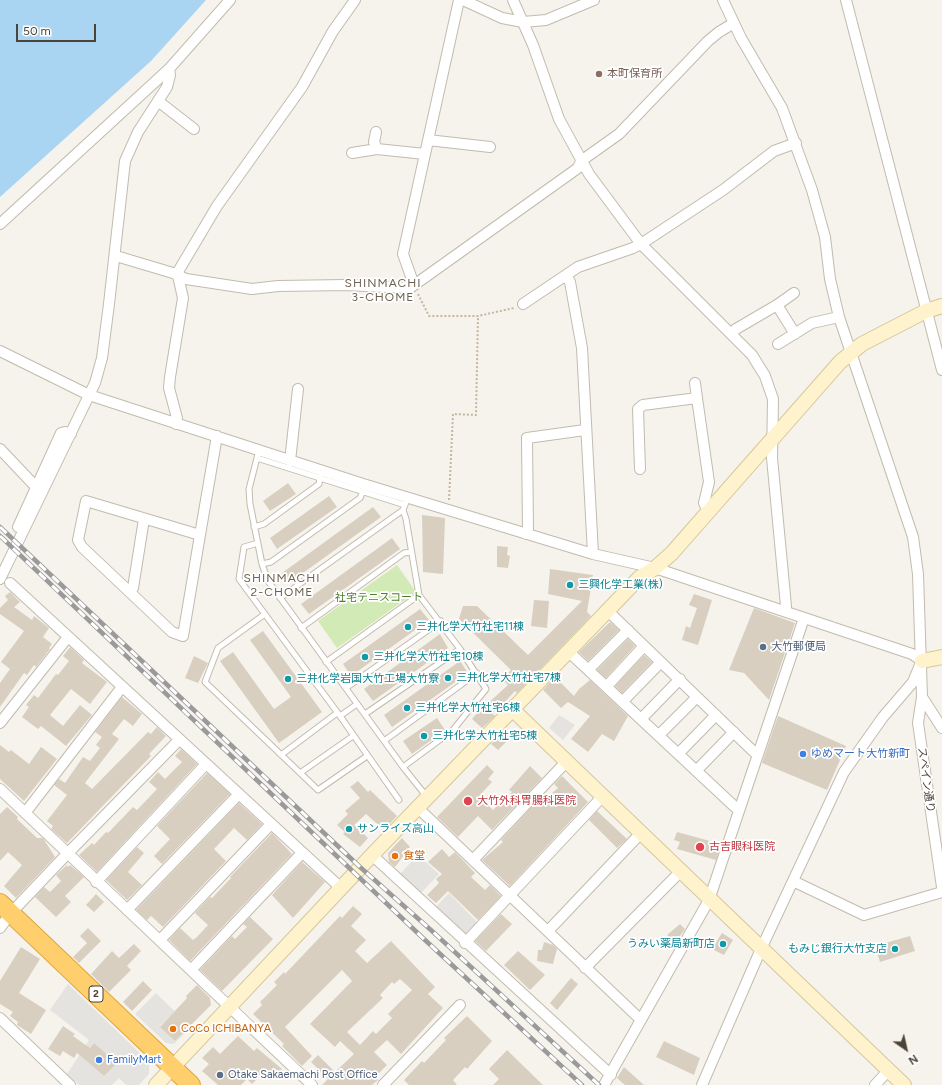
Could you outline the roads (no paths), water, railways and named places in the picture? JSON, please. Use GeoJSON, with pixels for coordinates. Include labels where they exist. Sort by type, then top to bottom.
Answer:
{"type":"FeatureCollection","features":[{"type":"Feature","properties":{"kind":"highway","name":"2"},"geometry":{"type":"LineString","coordinates":[[4,915],[192,1085]]}},
{"type":"Feature","properties":{"kind":"street"},"geometry":{"type":"LineString","coordinates":[[0,224],[169,69],[230,0]]}},
{"type":"Feature","properties":{"kind":"street"},"geometry":{"type":"LineString","coordinates":[[176,424],[177,418],[169,388],[183,298],[178,276],[179,270],[217,206],[302,87],[333,31],[355,0]]}},
{"type":"Feature","properties":{"kind":"street"},"geometry":{"type":"LineString","coordinates":[[414,284],[403,254],[459,0]]}},
{"type":"Feature","properties":{"kind":"street"},"geometry":{"type":"LineString","coordinates":[[462,0],[502,18],[523,22],[546,20],[594,0]]}},
{"type":"Feature","properties":{"kind":"street"},"geometry":{"type":"LineString","coordinates":[[513,0],[533,45],[559,119],[581,162],[641,244],[752,355],[766,376],[773,399],[774,437],[772,458],[786,606],[785,611]]}},
{"type":"Feature","properties":{"kind":"street","name":"スペイン通り"},"geometry":{"type":"LineString","coordinates":[[724,0],[734,23],[782,108],[796,143],[820,217],[838,317],[913,537],[918,574],[922,661],[922,697],[918,723],[942,887]]}},
{"type":"Feature","properties":{"kind":"street"},"geometry":{"type":"LineString","coordinates":[[846,0],[922,288],[926,312],[942,370]]}},
{"type":"Feature","properties":{"kind":"street"},"geometry":{"type":"LineString","coordinates":[[116,256],[186,279],[252,289],[278,286],[345,285],[410,288],[578,168],[581,162],[619,134],[708,41],[718,32],[734,23]]}},
{"type":"Feature","properties":{"kind":"street"},"geometry":{"type":"LineString","coordinates":[[169,69],[170,75],[167,87],[138,132],[125,161],[116,256],[102,358],[95,383],[5,581],[240,794],[341,888]]}},
{"type":"Feature","properties":{"kind":"street"},"geometry":{"type":"LineString","coordinates":[[158,101],[194,129]]}},
{"type":"Feature","properties":{"kind":"street"},"geometry":{"type":"LineString","coordinates":[[376,132],[374,142],[377,149]]}},
{"type":"Feature","properties":{"kind":"street"},"geometry":{"type":"LineString","coordinates":[[428,140],[490,147]]}},
{"type":"Feature","properties":{"kind":"street"},"geometry":{"type":"LineString","coordinates":[[523,304],[578,267],[641,244],[723,190],[774,151],[796,143]]}},
{"type":"Feature","properties":{"kind":"street"},"geometry":{"type":"LineString","coordinates":[[352,153],[377,149],[425,154]]}},
{"type":"Feature","properties":{"kind":"street"},"geometry":{"type":"LineString","coordinates":[[566,275],[570,282],[582,348],[585,430],[593,554]]}},
{"type":"Feature","properties":{"kind":"street"},"geometry":{"type":"LineString","coordinates":[[731,334],[736,329],[777,305],[794,293]]}},
{"type":"Feature","properties":{"kind":"street"},"geometry":{"type":"LineString","coordinates":[[777,305],[795,334]]}},
{"type":"Feature","properties":{"kind":"street"},"geometry":{"type":"LineString","coordinates":[[156,1085],[229,1005],[639,578],[655,568],[671,554],[851,352],[926,312],[942,306]]}},
{"type":"Feature","properties":{"kind":"street"},"geometry":{"type":"LineString","coordinates":[[778,344],[812,323],[838,317]]}},
{"type":"Feature","properties":{"kind":"street"},"geometry":{"type":"LineString","coordinates":[[0,351],[89,395],[217,436],[258,454],[290,461],[405,504],[448,510],[593,554],[655,568],[912,654],[922,661],[942,657]]}},
{"type":"Feature","properties":{"kind":"street"},"geometry":{"type":"LineString","coordinates":[[696,383],[708,482],[704,503],[708,511]]}},
{"type":"Feature","properties":{"kind":"street"},"geometry":{"type":"LineString","coordinates":[[290,461],[298,389]]}},
{"type":"Feature","properties":{"kind":"street"},"geometry":{"type":"LineString","coordinates":[[640,469],[638,410],[643,405],[697,398]]}},
{"type":"Feature","properties":{"kind":"street"},"geometry":{"type":"LineString","coordinates":[[526,534],[528,529],[527,438],[585,430]]}},
{"type":"Feature","properties":{"kind":"street"},"geometry":{"type":"LineString","coordinates":[[18,527],[61,433],[65,432],[71,434]]}},
{"type":"Feature","properties":{"kind":"street"},"geometry":{"type":"LineString","coordinates":[[200,535],[144,520],[86,501],[78,540],[82,547],[172,632],[183,636],[217,436]]}},
{"type":"Feature","properties":{"kind":"street"},"geometry":{"type":"LineString","coordinates":[[0,449],[36,486]]}},
{"type":"Feature","properties":{"kind":"street"},"geometry":{"type":"LineString","coordinates":[[130,592],[133,588],[144,520]]}},
{"type":"Feature","properties":{"kind":"street"},"geometry":{"type":"LineString","coordinates":[[608,611],[758,754]]}},
{"type":"Feature","properties":{"kind":"street"},"geometry":{"type":"LineString","coordinates":[[372,855],[466,942],[609,1081],[709,900],[804,618]]}},
{"type":"Feature","properties":{"kind":"street"},"geometry":{"type":"LineString","coordinates":[[590,669],[628,630]]}},
{"type":"Feature","properties":{"kind":"street"},"geometry":{"type":"LineString","coordinates":[[0,724],[68,637]]}},
{"type":"Feature","properties":{"kind":"street"},"geometry":{"type":"LineString","coordinates":[[607,686],[644,646]]}},
{"type":"Feature","properties":{"kind":"street"},"geometry":{"type":"LineString","coordinates":[[569,652],[590,669],[696,771],[739,809]]}},
{"type":"Feature","properties":{"kind":"street"},"geometry":{"type":"LineString","coordinates":[[702,1085],[761,949],[844,772],[883,717],[913,682],[922,661]]}},
{"type":"Feature","properties":{"kind":"street"},"geometry":{"type":"LineString","coordinates":[[623,702],[661,662]]}},
{"type":"Feature","properties":{"kind":"street"},"geometry":{"type":"LineString","coordinates":[[641,719],[680,680]]}},
{"type":"Feature","properties":{"kind":"street"},"geometry":{"type":"LineString","coordinates":[[25,813],[122,687]]}},
{"type":"Feature","properties":{"kind":"street"},"geometry":{"type":"LineString","coordinates":[[659,735],[697,696]]}},
{"type":"Feature","properties":{"kind":"street"},"geometry":{"type":"LineString","coordinates":[[922,697],[942,728]]}},
{"type":"Feature","properties":{"kind":"street"},"geometry":{"type":"LineString","coordinates":[[513,710],[640,834],[904,1085]]}},
{"type":"Feature","properties":{"kind":"street"},"geometry":{"type":"LineString","coordinates":[[678,754],[716,714]]}},
{"type":"Feature","properties":{"kind":"street"},"geometry":{"type":"LineString","coordinates":[[696,771],[734,732]]}},
{"type":"Feature","properties":{"kind":"street"},"geometry":{"type":"LineString","coordinates":[[4,915],[67,854],[179,740]]}},
{"type":"Feature","properties":{"kind":"street"},"geometry":{"type":"LineString","coordinates":[[473,860],[566,762]]}},
{"type":"Feature","properties":{"kind":"street"},"geometry":{"type":"LineString","coordinates":[[96,882],[206,764]]}},
{"type":"Feature","properties":{"kind":"street"},"geometry":{"type":"LineString","coordinates":[[0,789],[96,882],[160,940],[312,1085]]}},
{"type":"Feature","properties":{"kind":"street"},"geometry":{"type":"LineString","coordinates":[[127,910],[240,794]]}},
{"type":"Feature","properties":{"kind":"street"},"geometry":{"type":"LineString","coordinates":[[466,942],[602,797]]}},
{"type":"Feature","properties":{"kind":"street"},"geometry":{"type":"LineString","coordinates":[[418,808],[510,894],[585,968],[642,1020]]}},
{"type":"Feature","properties":{"kind":"street"},"geometry":{"type":"LineString","coordinates":[[160,940],[271,824]]}},
{"type":"Feature","properties":{"kind":"street"},"geometry":{"type":"LineString","coordinates":[[548,931],[640,834]]}},
{"type":"Feature","properties":{"kind":"street"},"geometry":{"type":"LineString","coordinates":[[191,970],[302,852]]}},
{"type":"Feature","properties":{"kind":"street"},"geometry":{"type":"LineString","coordinates":[[585,968],[680,872]]}},
{"type":"Feature","properties":{"kind":"street"},"geometry":{"type":"LineString","coordinates":[[793,881],[864,915],[942,892]]}},
{"type":"Feature","properties":{"kind":"street"},"geometry":{"type":"LineString","coordinates":[[383,1085],[460,1005]]}},
{"type":"Feature","properties":{"kind":"street"},"geometry":{"type":"LineString","coordinates":[[0,1018],[70,1085]]}},
{"type":"Feature","properties":{"kind":"street"},"geometry":{"type":"LineString","coordinates":[[875,1085],[888,1071]]}},
{"type":"Feature","properties":{"kind":"lane"},"geometry":{"type":"LineString","coordinates":[[405,504],[320,477],[258,454],[249,490],[254,527],[262,564],[268,581],[402,767],[428,797]]}},
{"type":"Feature","properties":{"kind":"lane"},"geometry":{"type":"LineString","coordinates":[[254,527],[264,524],[319,484],[320,477]]}},
{"type":"Feature","properties":{"kind":"lane"},"geometry":{"type":"LineString","coordinates":[[262,564],[271,562],[278,557],[360,498],[364,491]]}},
{"type":"Feature","properties":{"kind":"lane"},"geometry":{"type":"LineString","coordinates":[[402,767],[453,730],[486,689],[477,673],[441,621],[419,595],[411,552],[405,504]]}},
{"type":"Feature","properties":{"kind":"lane"},"geometry":{"type":"LineString","coordinates":[[280,598],[405,504]]}},
{"type":"Feature","properties":{"kind":"lane"},"geometry":{"type":"LineString","coordinates":[[258,543],[244,547],[239,578],[399,800]]}},
{"type":"Feature","properties":{"kind":"lane"},"geometry":{"type":"LineString","coordinates":[[301,628],[404,553],[411,552]]}},
{"type":"Feature","properties":{"kind":"lane"},"geometry":{"type":"LineString","coordinates":[[326,662],[419,595]]}},
{"type":"Feature","properties":{"kind":"lane"},"geometry":{"type":"LineString","coordinates":[[265,614],[218,648],[205,682],[318,790],[367,756]]}},
{"type":"Feature","properties":{"kind":"lane"},"geometry":{"type":"LineString","coordinates":[[346,688],[441,621]]}},
{"type":"Feature","properties":{"kind":"lane"},"geometry":{"type":"LineString","coordinates":[[365,714],[460,649]]}},
{"type":"Feature","properties":{"kind":"lane"},"geometry":{"type":"LineString","coordinates":[[384,741],[477,673]]}},
{"type":"Feature","properties":{"kind":"lane"},"geometry":{"type":"LineString","coordinates":[[281,755],[357,704]]}},
{"type":"Feature","properties":{"kind":"lane"},"geometry":{"type":"LineString","coordinates":[[300,773],[353,736]]}},
{"type":"Feature","properties":{"kind":"water"},"geometry":{"type":"Polygon","coordinates":[[[0,0],[206,0],[151,61],[0,197],[0,0]]]}},
{"type":"Feature","properties":{"kind":"railway"},"geometry":{"type":"LineString","coordinates":[[0,527],[360,867],[432,931],[599,1085]]}},
{"type":"Feature","properties":{"kind":"railway"},"geometry":{"type":"LineString","coordinates":[[0,536],[425,940],[582,1085]]}},
{"type":"Feature","properties":{"kind":"place","name":"本町保育所"},"geometry":{"type":"Point","coordinates":[599,74]}},
{"type":"Feature","properties":{"kind":"place","name":"三興化学工業(株)"},"geometry":{"type":"Point","coordinates":[570,585]}},
{"type":"Feature","properties":{"kind":"place","name":"三井化学大竹社宅11棟"},"geometry":{"type":"Point","coordinates":[408,627]}},
{"type":"Feature","properties":{"kind":"place","name":"大竹郵便局"},"geometry":{"type":"Point","coordinates":[763,647]}},
{"type":"Feature","properties":{"kind":"place","name":"三井化学大竹社宅10棟"},"geometry":{"type":"Point","coordinates":[365,657]}},
{"type":"Feature","properties":{"kind":"place","name":"三井化学大竹社宅7棟"},"geometry":{"type":"Point","coordinates":[448,678]}},
{"type":"Feature","properties":{"kind":"place","name":"三井化学岩国大竹工場大竹寮"},"geometry":{"type":"Point","coordinates":[288,679]}},
{"type":"Feature","properties":{"kind":"place","name":"三井化学大竹社宅6棟"},"geometry":{"type":"Point","coordinates":[407,708]}},
{"type":"Feature","properties":{"kind":"place","name":"三井化学大竹社宅5棟"},"geometry":{"type":"Point","coordinates":[424,736]}},
{"type":"Feature","properties":{"kind":"place","name":"ゆめマート大竹新町"},"geometry":{"type":"Point","coordinates":[803,754]}},
{"type":"Feature","properties":{"kind":"place","name":"大竹外科胃腸科医院"},"geometry":{"type":"Point","coordinates":[468,801]}},
{"type":"Feature","properties":{"kind":"place","name":"サンライズ高山"},"geometry":{"type":"Point","coordinates":[349,829]}},
{"type":"Feature","properties":{"kind":"place","name":"古吉眼科医院"},"geometry":{"type":"Point","coordinates":[700,847]}},
{"type":"Feature","properties":{"kind":"place","name":"食堂"},"geometry":{"type":"Point","coordinates":[395,856]}},
{"type":"Feature","properties":{"kind":"place","name":"うみい薬局新町店"},"geometry":{"type":"Point","coordinates":[723,944]}},
{"type":"Feature","properties":{"kind":"place","name":"もみじ銀行大竹支店"},"geometry":{"type":"Point","coordinates":[895,949]}},
{"type":"Feature","properties":{"kind":"place","name":"CoCo ICHIBANYA"},"geometry":{"type":"Point","coordinates":[173,1029]}},
{"type":"Feature","properties":{"kind":"place","name":"FamilyMart"},"geometry":{"type":"Point","coordinates":[99,1060]}},
{"type":"Feature","properties":{"kind":"place","name":"Otake Sakaemachi Post Office"},"geometry":{"type":"Point","coordinates":[220,1075]}},
{"type":"Feature","properties":{"kind":"district","name":"SHINMACHI 3-CHOME"},"geometry":{"type":"Point","coordinates":[383,290]}},
{"type":"Feature","properties":{"kind":"district","name":"SHINMACHI 2-CHOME"},"geometry":{"type":"Point","coordinates":[282,585]}},
{"type":"Feature","properties":{"kind":"park label","name":"社宅テニスコート"},"geometry":{"type":"Point","coordinates":[379,598]}}]}
